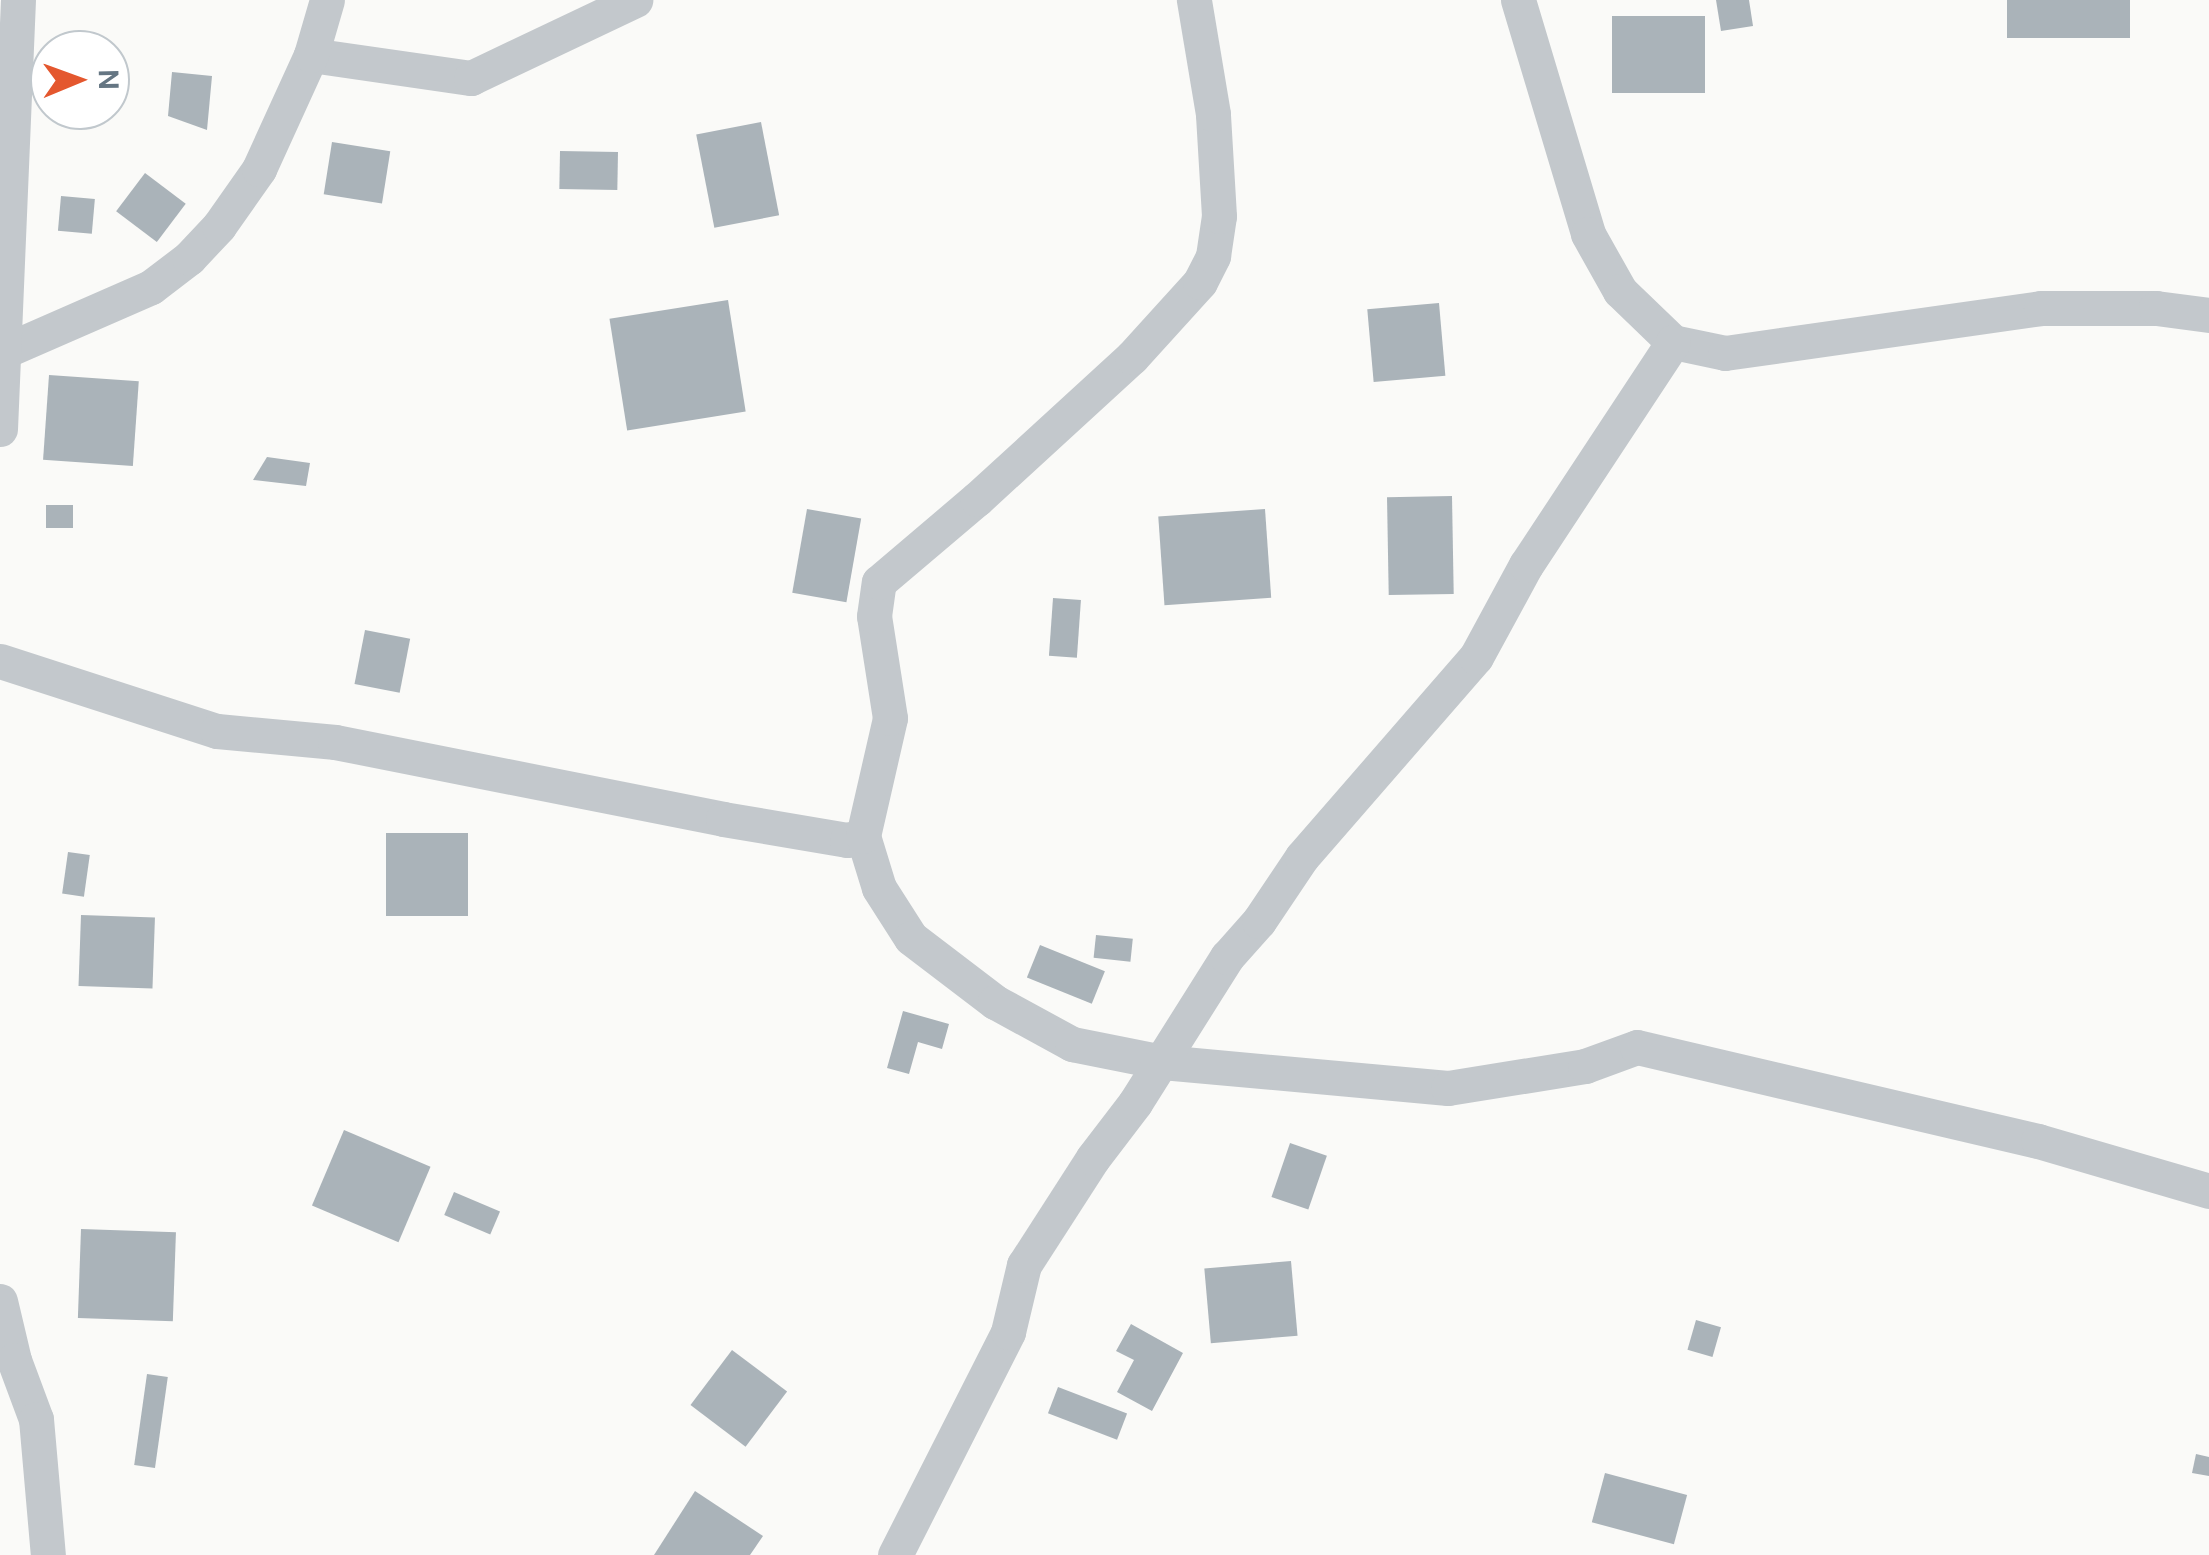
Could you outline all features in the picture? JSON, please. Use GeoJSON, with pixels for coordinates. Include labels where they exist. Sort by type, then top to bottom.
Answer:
{"type":"FeatureCollection","features":[{"type":"Feature","properties":{"kind":"street"},"geometry":{"type":"LineString","coordinates":[[0,429],[7,350],[18,0]]}},
{"type":"Feature","properties":{"kind":"street"},"geometry":{"type":"LineString","coordinates":[[7,350],[150,287],[189,258],[219,226],[259,169],[311,55],[328,0]]}},
{"type":"Feature","properties":{"kind":"street"},"geometry":{"type":"LineString","coordinates":[[311,55],[471,78],[635,0]]}},
{"type":"Feature","properties":{"kind":"street"},"geometry":{"type":"LineString","coordinates":[[1194,0],[1214,114],[1219,216],[1214,256],[1200,282],[1132,357],[978,499],[879,582],[874,616],[890,718],[862,836],[879,888],[911,938],[995,1002],[1072,1044],[1162,1062],[1448,1088],[1585,1066],[1637,1047],[2038,1141],[2209,1191]]}},
{"type":"Feature","properties":{"kind":"street"},"geometry":{"type":"LineString","coordinates":[[1518,0],[1588,234],[1620,292],[1674,342],[1725,352],[2041,308],[2156,308],[2209,316]]}},
{"type":"Feature","properties":{"kind":"street"},"geometry":{"type":"LineString","coordinates":[[896,1555],[1008,1332],[1024,1265],[1162,1062],[1228,956],[1258,921],[1302,857],[1476,657],[1526,565],[1674,342]]}},
{"type":"Feature","properties":{"kind":"street"},"geometry":{"type":"LineString","coordinates":[[0,661],[218,730],[334,742],[723,818],[847,840],[862,836]]}},
{"type":"Feature","properties":{"kind":"street"},"geometry":{"type":"LineString","coordinates":[[0,1301],[14,1360],[15,1409],[46,1499],[48,1555]]}},
{"type":"Feature","properties":{"kind":"building"},"geometry":{"type":"Polygon","coordinates":[[[1716,0],[1749,0],[1753,26],[1721,31],[1716,0]]]}},
{"type":"Feature","properties":{"kind":"building"},"geometry":{"type":"Polygon","coordinates":[[[2007,0],[2130,0],[2130,38],[2007,38],[2007,0]]]}},
{"type":"Feature","properties":{"kind":"building"},"geometry":{"type":"Polygon","coordinates":[[[1612,16],[1705,16],[1705,93],[1612,93],[1612,16]]]}},
{"type":"Feature","properties":{"kind":"building"},"geometry":{"type":"Polygon","coordinates":[[[172,72],[212,76],[207,130],[168,116],[172,72]]]}},
{"type":"Feature","properties":{"kind":"building"},"geometry":{"type":"Polygon","coordinates":[[[761,122],[779,215],[714,228],[696,135],[761,122]]]}},
{"type":"Feature","properties":{"kind":"building"},"geometry":{"type":"Polygon","coordinates":[[[332,142],[390,151],[382,204],[324,194],[332,142]]]}},
{"type":"Feature","properties":{"kind":"building"},"geometry":{"type":"Polygon","coordinates":[[[560,151],[618,152],[617,190],[559,189],[560,151]]]}},
{"type":"Feature","properties":{"kind":"building"},"geometry":{"type":"Polygon","coordinates":[[[145,173],[186,204],[157,242],[116,211],[145,173]]]}},
{"type":"Feature","properties":{"kind":"building"},"geometry":{"type":"Polygon","coordinates":[[[61,196],[95,199],[92,234],[58,231],[61,196]]]}},
{"type":"Feature","properties":{"kind":"building"},"geometry":{"type":"Polygon","coordinates":[[[728,300],[746,412],[627,430],[609,319],[728,300]]]}},
{"type":"Feature","properties":{"kind":"building"},"geometry":{"type":"Polygon","coordinates":[[[1439,303],[1445,376],[1374,382],[1367,309],[1439,303]]]}},
{"type":"Feature","properties":{"kind":"building"},"geometry":{"type":"Polygon","coordinates":[[[49,375],[139,381],[133,466],[43,460],[49,375]]]}},
{"type":"Feature","properties":{"kind":"building"},"geometry":{"type":"Polygon","coordinates":[[[267,457],[310,463],[306,486],[253,480],[267,457]]]}},
{"type":"Feature","properties":{"kind":"building"},"geometry":{"type":"Polygon","coordinates":[[[1452,496],[1454,594],[1389,595],[1387,497],[1452,496]]]}},
{"type":"Feature","properties":{"kind":"building"},"geometry":{"type":"Polygon","coordinates":[[[46,505],[73,505],[73,528],[46,528],[46,505]]]}},
{"type":"Feature","properties":{"kind":"building"},"geometry":{"type":"Polygon","coordinates":[[[807,509],[861,519],[846,602],[792,593],[807,509]]]}},
{"type":"Feature","properties":{"kind":"building"},"geometry":{"type":"Polygon","coordinates":[[[1265,509],[1271,598],[1164,605],[1158,516],[1265,509]]]}},
{"type":"Feature","properties":{"kind":"building"},"geometry":{"type":"Polygon","coordinates":[[[1053,598],[1081,600],[1077,658],[1049,656],[1053,598]]]}},
{"type":"Feature","properties":{"kind":"building"},"geometry":{"type":"Polygon","coordinates":[[[365,630],[410,639],[400,693],[355,684],[365,630]]]}},
{"type":"Feature","properties":{"kind":"building"},"geometry":{"type":"Polygon","coordinates":[[[386,833],[468,833],[468,916],[386,916],[386,833]]]}},
{"type":"Feature","properties":{"kind":"building"},"geometry":{"type":"Polygon","coordinates":[[[68,852],[90,855],[84,897],[62,894],[68,852]]]}},
{"type":"Feature","properties":{"kind":"building"},"geometry":{"type":"Polygon","coordinates":[[[81,915],[155,918],[152,989],[79,986],[81,915]]]}},
{"type":"Feature","properties":{"kind":"building"},"geometry":{"type":"Polygon","coordinates":[[[1096,935],[1133,939],[1130,962],[1094,958],[1096,935]]]}},
{"type":"Feature","properties":{"kind":"building"},"geometry":{"type":"Polygon","coordinates":[[[1040,945],[1105,971],[1092,1004],[1027,977],[1040,945]]]}},
{"type":"Feature","properties":{"kind":"building"},"geometry":{"type":"Polygon","coordinates":[[[903,1011],[949,1024],[942,1049],[918,1042],[909,1074],[887,1068],[903,1011]]]}},
{"type":"Feature","properties":{"kind":"building"},"geometry":{"type":"Polygon","coordinates":[[[344,1130],[431,1167],[398,1242],[312,1205],[344,1130]]]}},
{"type":"Feature","properties":{"kind":"building"},"geometry":{"type":"Polygon","coordinates":[[[1290,1143],[1327,1156],[1308,1210],[1271,1197],[1290,1143]]]}},
{"type":"Feature","properties":{"kind":"building"},"geometry":{"type":"Polygon","coordinates":[[[454,1192],[500,1212],[490,1235],[444,1215],[454,1192]]]}},
{"type":"Feature","properties":{"kind":"building"},"geometry":{"type":"Polygon","coordinates":[[[81,1229],[176,1232],[173,1321],[78,1318],[81,1229]]]}},
{"type":"Feature","properties":{"kind":"building"},"geometry":{"type":"Polygon","coordinates":[[[1291,1261],[1298,1336],[1211,1343],[1204,1269],[1291,1261]]]}},
{"type":"Feature","properties":{"kind":"building"},"geometry":{"type":"Polygon","coordinates":[[[1696,1320],[1721,1327],[1712,1357],[1687,1350],[1696,1320]]]}},
{"type":"Feature","properties":{"kind":"building"},"geometry":{"type":"Polygon","coordinates":[[[1131,1324],[1183,1353],[1152,1411],[1117,1392],[1134,1360],[1116,1351],[1131,1324]]]}},
{"type":"Feature","properties":{"kind":"building"},"geometry":{"type":"Polygon","coordinates":[[[732,1350],[787,1392],[746,1447],[690,1405],[732,1350]]]}},
{"type":"Feature","properties":{"kind":"building"},"geometry":{"type":"Polygon","coordinates":[[[147,1374],[168,1377],[155,1468],[134,1465],[147,1374]]]}},
{"type":"Feature","properties":{"kind":"building"},"geometry":{"type":"Polygon","coordinates":[[[1058,1387],[1127,1414],[1117,1440],[1048,1413],[1058,1387]]]}},
{"type":"Feature","properties":{"kind":"building"},"geometry":{"type":"Polygon","coordinates":[[[2196,1454],[2209,1457],[2209,1476],[2192,1473],[2196,1454]]]}},
{"type":"Feature","properties":{"kind":"building"},"geometry":{"type":"Polygon","coordinates":[[[1605,1473],[1687,1495],[1674,1544],[1592,1522],[1605,1473]]]}},
{"type":"Feature","properties":{"kind":"building"},"geometry":{"type":"Polygon","coordinates":[[[695,1491],[763,1536],[750,1555],[654,1555],[695,1491]]]}}]}
